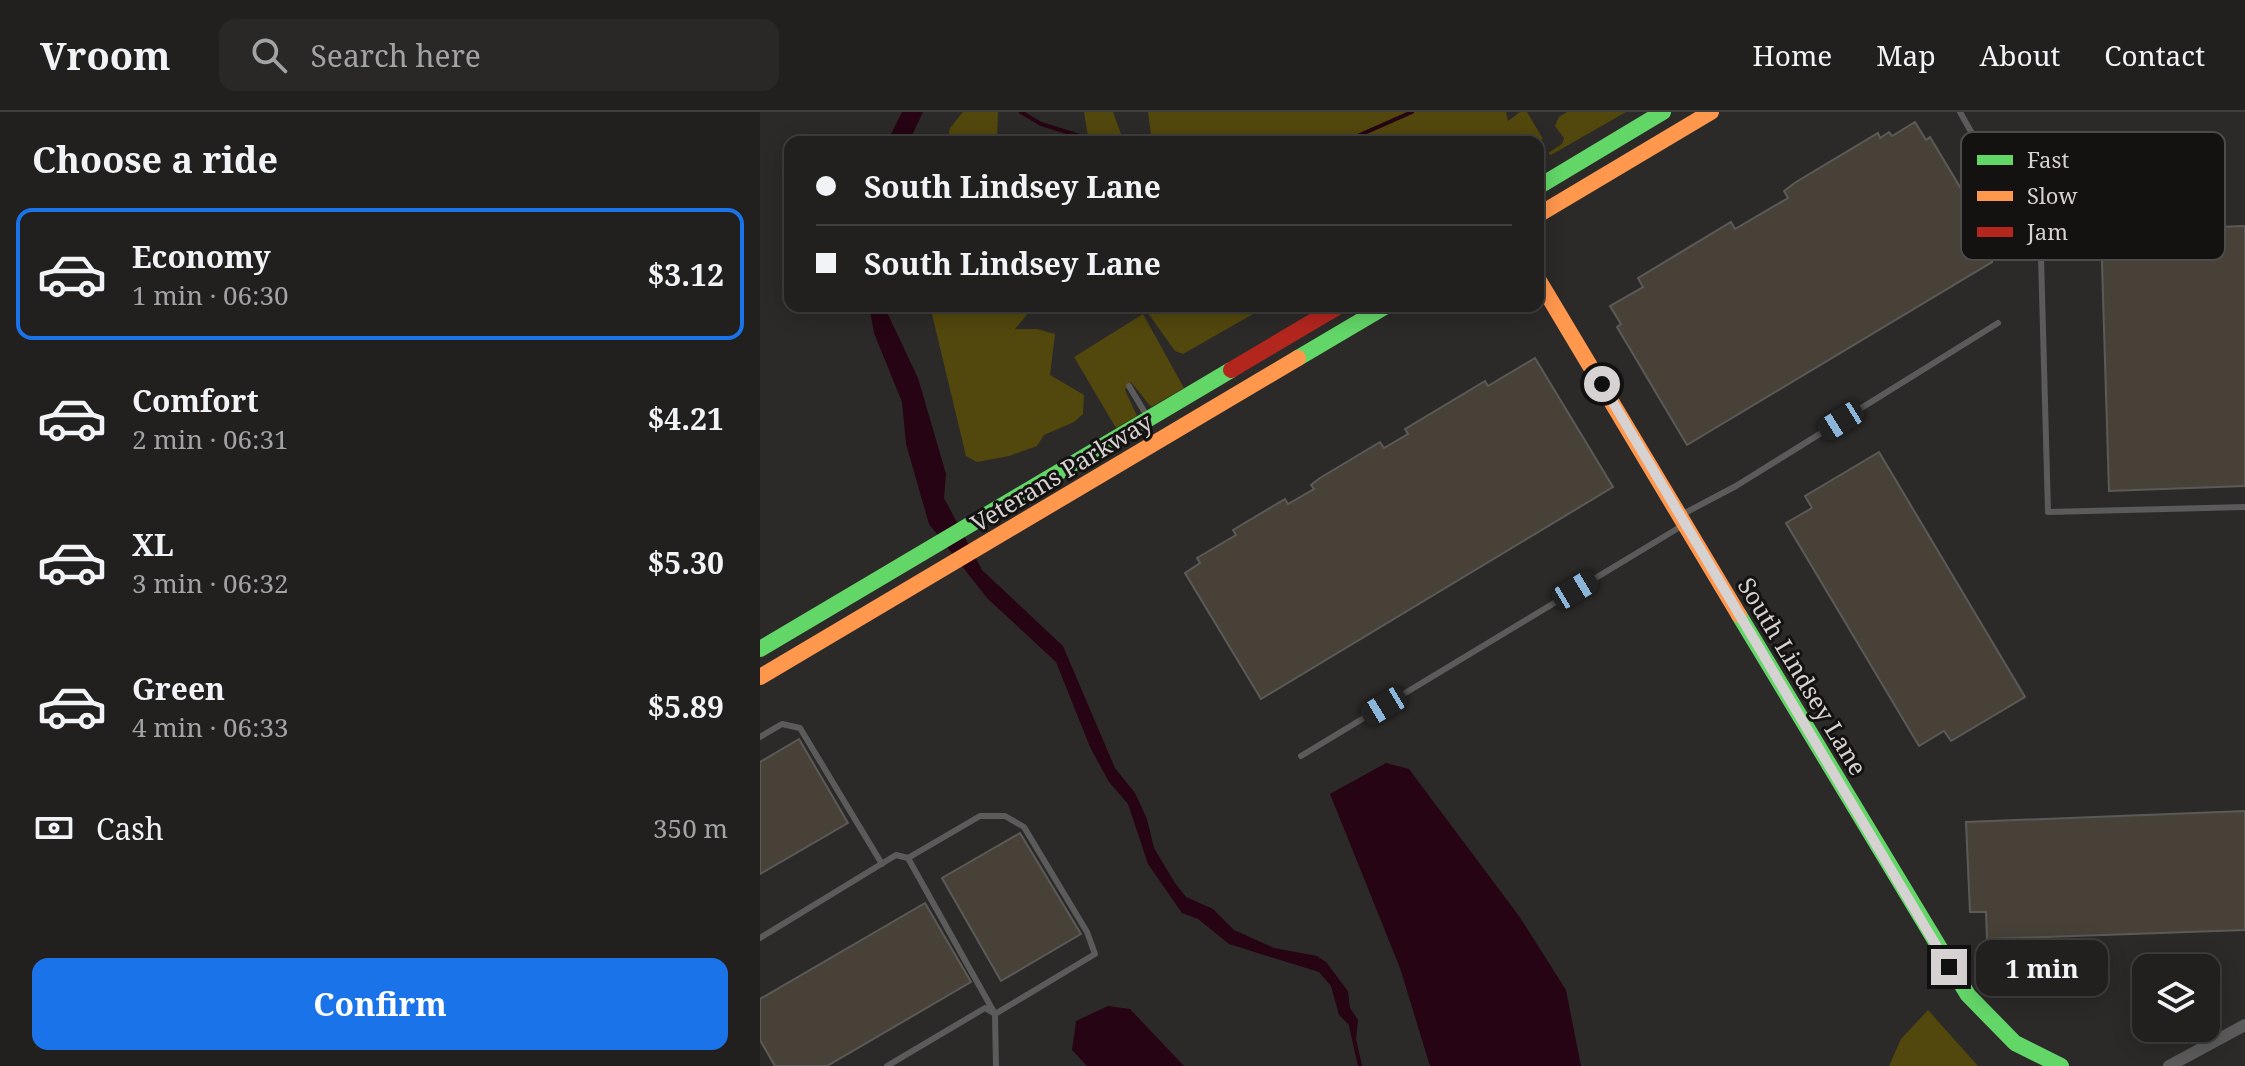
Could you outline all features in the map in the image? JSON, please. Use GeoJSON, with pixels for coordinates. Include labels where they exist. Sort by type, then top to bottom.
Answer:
{"type":"FeatureCollection","features":[{"type":"Feature","properties":{"kind":"main road"},"geometry":{"type":"LineString","coordinates":[[1544,183],[1663,112]]}},
{"type":"Feature","properties":{"kind":"main road"},"geometry":{"type":"LineString","coordinates":[[1544,211],[1711,112]]}},
{"type":"Feature","properties":{"kind":"main road","name":"South Lindsey Lane"},"geometry":{"type":"LineString","coordinates":[[1544,289],[1973,1004],[2010,1039],[2061,1066]]}},
{"type":"Feature","properties":{"kind":"main road","name":"Veterans Parkway"},"geometry":{"type":"LineString","coordinates":[[760,649],[1329,312]]}},
{"type":"Feature","properties":{"kind":"main road","name":"Veterans Parkway"},"geometry":{"type":"LineString","coordinates":[[760,677],[1376,312]]}},
{"type":"Feature","properties":{"kind":"street"},"geometry":{"type":"LineString","coordinates":[[2169,1066],[2245,1025]]}},
{"type":"Feature","properties":{"kind":"lane"},"geometry":{"type":"LineString","coordinates":[[1960,112],[1971,132]]}},
{"type":"Feature","properties":{"kind":"lane"},"geometry":{"type":"LineString","coordinates":[[2041,260],[2048,512],[2245,507]]}},
{"type":"Feature","properties":{"kind":"lane"},"geometry":{"type":"LineString","coordinates":[[1301,756],[1998,323]]}},
{"type":"Feature","properties":{"kind":"lane"},"geometry":{"type":"LineString","coordinates":[[1129,386],[1149,420]]}},
{"type":"Feature","properties":{"kind":"lane"},"geometry":{"type":"LineString","coordinates":[[760,737],[782,724],[800,728],[882,864]]}},
{"type":"Feature","properties":{"kind":"lane"},"geometry":{"type":"LineString","coordinates":[[760,938],[896,855],[908,858],[980,816],[1005,816],[1024,827],[1087,932],[1095,954],[995,1014]]}},
{"type":"Feature","properties":{"kind":"lane"},"geometry":{"type":"LineString","coordinates":[[908,858],[995,1014],[996,1066]]}},
{"type":"Feature","properties":{"kind":"lane"},"geometry":{"type":"LineString","coordinates":[[887,1066],[985,1008],[995,1014]]}},
{"type":"Feature","properties":{"kind":"shaded area"},"geometry":{"type":"Polygon","coordinates":[[[902,112],[923,112],[912,136],[890,136],[902,112]]]}},
{"type":"Feature","properties":{"kind":"shaded area"},"geometry":{"type":"Polygon","coordinates":[[[963,112],[998,112],[997,136],[948,136],[950,128],[963,112]]]}},
{"type":"Feature","properties":{"kind":"shaded area"},"geometry":{"type":"Polygon","coordinates":[[[1084,112],[1113,112],[1122,136],[1088,136],[1084,112]]]}},
{"type":"Feature","properties":{"kind":"shaded area"},"geometry":{"type":"Polygon","coordinates":[[[1148,112],[1506,112],[1508,121],[1520,112],[1527,112],[1541,136],[1151,136],[1148,112]]]}},
{"type":"Feature","properties":{"kind":"shaded area"},"geometry":{"type":"Polygon","coordinates":[[[1567,112],[1626,112],[1551,155],[1548,153],[1562,144],[1564,138],[1555,126],[1559,117],[1567,112]]]}},
{"type":"Feature","properties":{"kind":"shaded area"},"geometry":{"type":"Polygon","coordinates":[[[870,312],[887,312],[918,378],[946,474],[944,498],[982,570],[1063,646],[1115,768],[1135,793],[1147,819],[1154,848],[1175,883],[1186,897],[1213,909],[1234,930],[1274,948],[1317,956],[1326,962],[1348,991],[1350,1008],[1358,1020],[1356,1040],[1352,1028],[1339,1015],[1331,986],[1319,972],[1229,944],[1198,919],[1182,913],[1148,864],[1128,804],[1109,782],[1090,747],[1056,662],[987,598],[929,524],[906,444],[902,402],[874,333],[870,312]]]}},
{"type":"Feature","properties":{"kind":"shaded area"},"geometry":{"type":"Polygon","coordinates":[[[931,312],[1029,312],[1015,329],[1037,329],[1055,334],[1050,375],[1084,395],[1083,414],[1074,422],[1044,435],[1037,446],[1009,456],[977,462],[966,456],[931,312]]]}},
{"type":"Feature","properties":{"kind":"shaded area"},"geometry":{"type":"Polygon","coordinates":[[[1147,312],[1256,312],[1183,354],[1175,351],[1147,312]]]}},
{"type":"Feature","properties":{"kind":"shaded area"},"geometry":{"type":"Polygon","coordinates":[[[1143,314],[1184,388],[1151,407],[1131,382],[1125,390],[1137,416],[1116,428],[1074,357],[1143,314]]]}},
{"type":"Feature","properties":{"kind":"shaded area"},"geometry":{"type":"Polygon","coordinates":[[[1386,763],[1409,769],[1519,916],[1566,990],[1581,1066],[1430,1066],[1400,968],[1330,794],[1386,763]]]}},
{"type":"Feature","properties":{"kind":"shaded area"},"geometry":{"type":"Polygon","coordinates":[[[1108,1006],[1130,1009],[1184,1066],[1087,1066],[1072,1050],[1076,1021],[1108,1006]]]}},
{"type":"Feature","properties":{"kind":"shaded area"},"geometry":{"type":"Polygon","coordinates":[[[1928,1010],[1978,1066],[1889,1066],[1901,1039],[1928,1010]]]}},
{"type":"Feature","properties":{"kind":"building"},"geometry":{"type":"Polygon","coordinates":[[[1915,122],[1926,140],[1930,137],[1961,189],[1961,260],[1992,262],[1687,445],[1617,327],[1621,324],[1610,306],[1643,287],[1638,278],[1731,222],[1735,229],[1788,198],[1784,191],[1796,182],[1878,133],[1880,138],[1889,132],[1892,136],[1915,122]]]}},
{"type":"Feature","properties":{"kind":"building"},"geometry":{"type":"Polygon","coordinates":[[[2245,226],[2245,486],[2109,491],[2102,260],[2225,260],[2225,227],[2245,226]]]}},
{"type":"Feature","properties":{"kind":"building"},"geometry":{"type":"Polygon","coordinates":[[[1535,358],[1613,487],[1261,699],[1185,573],[1200,563],[1197,558],[1236,535],[1233,530],[1285,499],[1288,504],[1314,489],[1311,485],[1320,478],[1380,442],[1384,448],[1408,434],[1405,429],[1485,381],[1488,386],[1535,358]]]}},
{"type":"Feature","properties":{"kind":"building"},"geometry":{"type":"Polygon","coordinates":[[[1879,452],[2025,697],[1951,741],[1944,731],[1919,746],[1786,523],[1812,508],[1805,496],[1879,452]]]}},
{"type":"Feature","properties":{"kind":"building"},"geometry":{"type":"Polygon","coordinates":[[[799,739],[848,823],[760,874],[760,762],[799,739]]]}},
{"type":"Feature","properties":{"kind":"building"},"geometry":{"type":"Polygon","coordinates":[[[2245,811],[2245,930],[1987,939],[1986,912],[1970,912],[1966,822],[2245,811]]]}},
{"type":"Feature","properties":{"kind":"building"},"geometry":{"type":"Polygon","coordinates":[[[1020,833],[1081,934],[1001,981],[942,878],[1020,833]]]}},
{"type":"Feature","properties":{"kind":"building"},"geometry":{"type":"Polygon","coordinates":[[[925,903],[971,982],[827,1066],[775,1066],[760,1040],[760,999],[925,903]]]}},
{"type":"Feature","properties":{"kind":"waterway"},"geometry":{"type":"LineString","coordinates":[[1021,112],[1041,124],[1080,136]]}},
{"type":"Feature","properties":{"kind":"waterway"},"geometry":{"type":"LineString","coordinates":[[1358,136],[1412,112]]}},
{"type":"Feature","properties":{"kind":"waterway"},"geometry":{"type":"LineString","coordinates":[[1351,1026],[1360,1066]]}},
{"type":"Feature","properties":{"kind":"traffic: fast"},"geometry":{"type":"LineString","coordinates":[[1544,183],[1663,112]]}},
{"type":"Feature","properties":{"kind":"traffic: fast"},"geometry":{"type":"LineString","coordinates":[[1298,358],[1376,312]]}},
{"type":"Feature","properties":{"kind":"traffic: fast"},"geometry":{"type":"LineString","coordinates":[[760,649],[1231,370]]}},
{"type":"Feature","properties":{"kind":"traffic: fast"},"geometry":{"type":"LineString","coordinates":[[1739,615],[1968,995],[2015,1043],[2061,1066]]}},
{"type":"Feature","properties":{"kind":"traffic: slow"},"geometry":{"type":"LineString","coordinates":[[1544,211],[1711,112]]}},
{"type":"Feature","properties":{"kind":"traffic: slow"},"geometry":{"type":"LineString","coordinates":[[1544,289],[1739,615]]}},
{"type":"Feature","properties":{"kind":"traffic: slow"},"geometry":{"type":"LineString","coordinates":[[760,677],[1298,358]]}},
{"type":"Feature","properties":{"kind":"traffic: jam"},"geometry":{"type":"LineString","coordinates":[[1231,370],[1329,312]]}},
{"type":"Feature","properties":{"kind":"route"},"geometry":{"type":"LineString","coordinates":[[1602,384],[1949,967]]}}]}
